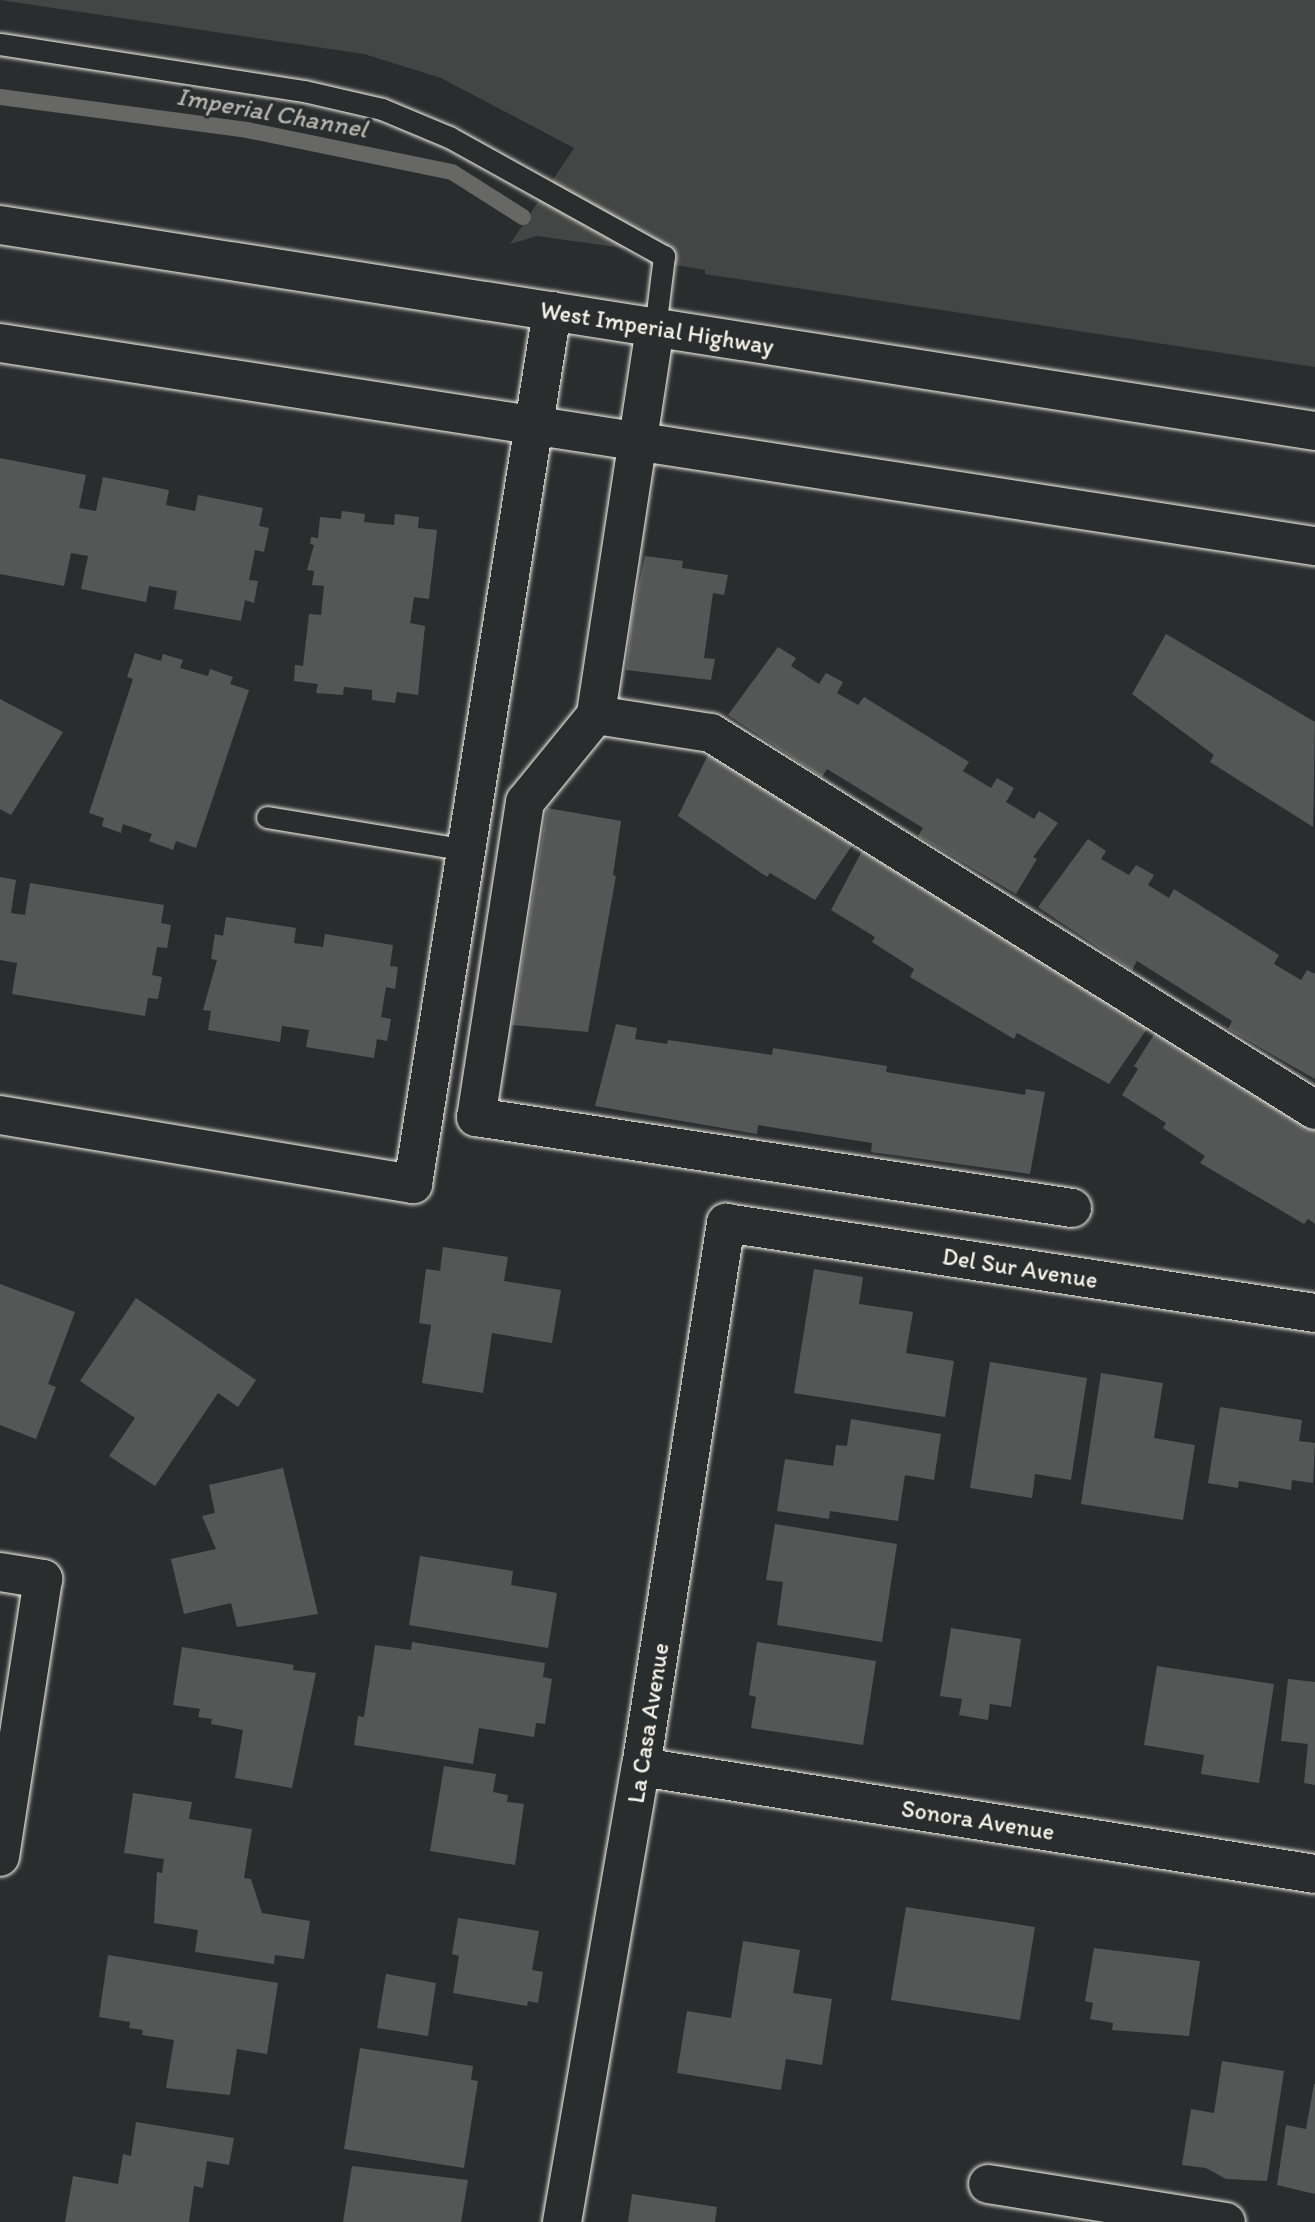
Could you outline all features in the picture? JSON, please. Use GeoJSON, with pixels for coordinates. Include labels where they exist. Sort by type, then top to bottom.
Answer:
{"type":"FeatureCollection","features":[{"type":"Feature","properties":{"kind":"street","name":"West Imperial Highway"},"geometry":{"type":"LineString","coordinates":[[0,225],[1315,431]]}},
{"type":"Feature","properties":{"kind":"street"},"geometry":{"type":"LineString","coordinates":[[0,1115],[413,1184],[551,311]]}},
{"type":"Feature","properties":{"kind":"street"},"geometry":{"type":"LineString","coordinates":[[655,328],[596,715],[525,802],[475,1117],[1072,1208]]}},
{"type":"Feature","properties":{"kind":"street"},"geometry":{"type":"LineString","coordinates":[[0,343],[1315,546]]}},
{"type":"Feature","properties":{"kind":"street"},"geometry":{"type":"LineString","coordinates":[[596,715],[710,733],[1315,1110]]}},
{"type":"Feature","properties":{"kind":"street","name":"Del Sur Avenue"},"geometry":{"type":"LineString","coordinates":[[726,1223],[1315,1313]]}},
{"type":"Feature","properties":{"kind":"street","name":"La Casa Avenue"},"geometry":{"type":"LineString","coordinates":[[562,2222],[641,1767],[726,1223]]}},
{"type":"Feature","properties":{"kind":"street"},"geometry":{"type":"LineString","coordinates":[[0,1573],[43,1579],[0,1857]]}},
{"type":"Feature","properties":{"kind":"street","name":"Sonora Avenue"},"geometry":{"type":"LineString","coordinates":[[641,1767],[1315,1874]]}},
{"type":"Feature","properties":{"kind":"street"},"geometry":{"type":"LineString","coordinates":[[988,2184],[1226,2222]]}},
{"type":"Feature","properties":{"kind":"lane"},"geometry":{"type":"LineString","coordinates":[[0,44],[304,90],[382,109],[449,137],[664,256],[655,328]]}},
{"type":"Feature","properties":{"kind":"lane"},"geometry":{"type":"LineString","coordinates":[[267,817],[466,849]]}},
{"type":"Feature","properties":{"kind":"shaded area"},"geometry":{"type":"Polygon","coordinates":[[[0,0],[1315,0],[1315,367],[705,274],[705,270],[646,260],[646,252],[616,247],[537,236],[510,244],[574,148],[441,78],[364,54],[0,0]]]}},
{"type":"Feature","properties":{"kind":"building"},"geometry":{"type":"Polygon","coordinates":[[[0,458],[86,475],[79,508],[96,511],[103,477],[169,490],[166,505],[195,511],[198,495],[263,508],[259,526],[269,528],[264,552],[255,550],[249,580],[258,581],[254,603],[245,600],[241,621],[174,609],[177,591],[149,586],[146,602],[81,589],[88,556],[71,553],[64,586],[0,574],[0,458]]]}},
{"type":"Feature","properties":{"kind":"building"},"geometry":{"type":"Polygon","coordinates":[[[342,511],[365,514],[364,522],[394,525],[395,514],[419,517],[418,528],[437,530],[429,599],[414,597],[410,623],[425,626],[418,695],[397,692],[395,703],[372,700],[372,690],[344,687],[343,695],[316,693],[318,684],[294,681],[295,665],[303,666],[309,614],[321,615],[324,586],[312,585],[314,571],[307,570],[314,545],[310,544],[311,537],[318,538],[320,517],[341,519],[342,511]]]}},
{"type":"Feature","properties":{"kind":"building"},"geometry":{"type":"Polygon","coordinates":[[[645,556],[683,561],[682,568],[728,575],[724,595],[713,593],[704,658],[715,659],[711,680],[626,670],[632,614],[645,556]]]}},
{"type":"Feature","properties":{"kind":"building"},"geometry":{"type":"Polygon","coordinates":[[[1166,634],[1315,722],[1313,827],[1210,762],[1214,755],[1132,694],[1166,634]]]}},
{"type":"Feature","properties":{"kind":"building"},"geometry":{"type":"Polygon","coordinates":[[[778,647],[796,658],[791,666],[819,684],[826,673],[843,682],[837,693],[858,705],[864,697],[969,762],[963,771],[991,788],[997,778],[1014,788],[1006,802],[1034,819],[1039,811],[1058,823],[1033,857],[1037,859],[1016,894],[918,836],[923,828],[827,769],[822,777],[728,715],[778,647]]]}},
{"type":"Feature","properties":{"kind":"building"},"geometry":{"type":"Polygon","coordinates":[[[135,653],[161,661],[163,654],[183,660],[180,668],[208,676],[210,669],[233,677],[230,684],[249,690],[196,848],[176,841],[173,850],[149,841],[152,834],[123,824],[121,833],[102,826],[104,818],[89,813],[133,679],[127,677],[135,653]]]}},
{"type":"Feature","properties":{"kind":"building"},"geometry":{"type":"Polygon","coordinates":[[[0,699],[63,732],[11,815],[0,809],[0,699]]]}},
{"type":"Feature","properties":{"kind":"building"},"geometry":{"type":"Polygon","coordinates":[[[709,753],[855,841],[815,900],[770,873],[767,877],[678,816],[709,753]]]}},
{"type":"Feature","properties":{"kind":"building"},"geometry":{"type":"Polygon","coordinates":[[[547,808],[621,821],[613,875],[616,876],[588,1032],[512,1025],[547,808]]]}},
{"type":"Feature","properties":{"kind":"building"},"geometry":{"type":"Polygon","coordinates":[[[1088,839],[1106,851],[1101,859],[1129,875],[1136,865],[1154,875],[1148,885],[1169,898],[1174,889],[1279,955],[1274,964],[1301,980],[1307,970],[1315,974],[1315,1079],[1228,1029],[1232,1021],[1137,961],[1132,970],[1038,907],[1088,839]]]}},
{"type":"Feature","properties":{"kind":"building"},"geometry":{"type":"Polygon","coordinates":[[[864,847],[1149,1026],[1109,1084],[1017,1033],[1014,1039],[910,977],[914,969],[872,942],[875,937],[831,910],[864,847]]]}},
{"type":"Feature","properties":{"kind":"building"},"geometry":{"type":"Polygon","coordinates":[[[0,877],[16,880],[11,913],[25,915],[30,883],[164,905],[161,923],[171,925],[167,948],[157,947],[152,975],[162,977],[158,999],[148,998],[145,1016],[12,994],[17,963],[0,960],[0,877]]]}},
{"type":"Feature","properties":{"kind":"building"},"geometry":{"type":"Polygon","coordinates":[[[226,917],[296,928],[294,943],[323,947],[325,934],[393,945],[390,966],[398,967],[395,989],[386,987],[381,1017],[391,1019],[387,1041],[377,1039],[374,1058],[306,1047],[309,1030],[282,1026],[280,1042],[208,1030],[211,1011],[203,1010],[217,960],[211,959],[215,934],[223,936],[226,917]]]}},
{"type":"Feature","properties":{"kind":"building"},"geometry":{"type":"Polygon","coordinates":[[[616,1024],[637,1028],[635,1039],[667,1044],[668,1040],[772,1055],[773,1048],[887,1066],[886,1072],[1025,1095],[1026,1089],[1045,1092],[1030,1174],[871,1152],[872,1143],[758,1125],[757,1134],[595,1106],[616,1024]]]}},
{"type":"Feature","properties":{"kind":"building"},"geometry":{"type":"Polygon","coordinates":[[[1155,1033],[1315,1129],[1315,1224],[1308,1219],[1304,1224],[1200,1163],[1205,1156],[1163,1128],[1166,1123],[1122,1095],[1138,1069],[1134,1066],[1155,1033]]]}},
{"type":"Feature","properties":{"kind":"building"},"geometry":{"type":"Polygon","coordinates":[[[443,1247],[508,1257],[504,1281],[561,1290],[552,1343],[492,1333],[483,1393],[422,1383],[431,1325],[419,1323],[426,1269],[440,1271],[443,1247]]]}},
{"type":"Feature","properties":{"kind":"building"},"geometry":{"type":"Polygon","coordinates":[[[814,1269],[863,1277],[859,1304],[913,1312],[906,1353],[954,1361],[945,1417],[794,1393],[814,1269]]]}},
{"type":"Feature","properties":{"kind":"building"},"geometry":{"type":"Polygon","coordinates":[[[0,1284],[75,1312],[48,1384],[56,1387],[36,1439],[0,1425],[0,1284]]]}},
{"type":"Feature","properties":{"kind":"building"},"geometry":{"type":"Polygon","coordinates":[[[136,1298],[256,1380],[238,1407],[218,1393],[155,1486],[109,1456],[135,1418],[80,1381],[136,1298]]]}},
{"type":"Feature","properties":{"kind":"building"},"geometry":{"type":"Polygon","coordinates":[[[990,1362],[1087,1378],[1071,1480],[1035,1474],[1032,1498],[970,1488],[990,1362]]]}},
{"type":"Feature","properties":{"kind":"building"},"geometry":{"type":"Polygon","coordinates":[[[1101,1373],[1163,1383],[1154,1438],[1195,1445],[1183,1520],[1081,1504],[1101,1373]]]}},
{"type":"Feature","properties":{"kind":"building"},"geometry":{"type":"Polygon","coordinates":[[[1220,1407],[1302,1420],[1299,1441],[1315,1443],[1313,1483],[1292,1480],[1291,1490],[1239,1481],[1238,1488],[1208,1483],[1220,1407]]]}},
{"type":"Feature","properties":{"kind":"building"},"geometry":{"type":"Polygon","coordinates":[[[851,1419],[941,1434],[934,1480],[905,1475],[898,1521],[830,1511],[829,1519],[777,1511],[785,1459],[833,1466],[836,1445],[847,1446],[851,1419]]]}},
{"type":"Feature","properties":{"kind":"building"},"geometry":{"type":"Polygon","coordinates":[[[283,1468],[318,1614],[237,1627],[231,1603],[184,1614],[171,1559],[216,1549],[202,1516],[215,1513],[209,1485],[283,1468]]]}},
{"type":"Feature","properties":{"kind":"building"},"geometry":{"type":"Polygon","coordinates":[[[775,1524],[897,1544],[882,1642],[777,1625],[783,1582],[766,1580],[775,1524]]]}},
{"type":"Feature","properties":{"kind":"building"},"geometry":{"type":"Polygon","coordinates":[[[420,1556],[513,1571],[511,1585],[557,1593],[548,1648],[409,1625],[420,1556]]]}},
{"type":"Feature","properties":{"kind":"building"},"geometry":{"type":"Polygon","coordinates":[[[951,1628],[1021,1639],[1011,1707],[990,1704],[988,1720],[959,1715],[962,1699],[940,1696],[951,1628]]]}},
{"type":"Feature","properties":{"kind":"building"},"geometry":{"type":"Polygon","coordinates":[[[412,1642],[545,1663],[543,1677],[552,1679],[545,1724],[536,1723],[534,1737],[479,1728],[473,1764],[354,1745],[358,1716],[364,1717],[375,1645],[411,1650],[412,1642]]]}},
{"type":"Feature","properties":{"kind":"building"},"geometry":{"type":"Polygon","coordinates":[[[757,1642],[876,1661],[863,1745],[751,1728],[756,1697],[749,1695],[757,1642]]]}},
{"type":"Feature","properties":{"kind":"building"},"geometry":{"type":"Polygon","coordinates":[[[182,1647],[294,1665],[293,1670],[316,1673],[292,1788],[235,1778],[243,1730],[211,1724],[212,1719],[198,1717],[200,1709],[173,1705],[182,1647]]]}},
{"type":"Feature","properties":{"kind":"building"},"geometry":{"type":"Polygon","coordinates":[[[1157,1666],[1274,1684],[1259,1783],[1201,1774],[1204,1755],[1144,1745],[1157,1666]]]}},
{"type":"Feature","properties":{"kind":"building"},"geometry":{"type":"Polygon","coordinates":[[[1288,1679],[1315,1682],[1315,1785],[1304,1783],[1308,1744],[1281,1741],[1288,1679]]]}},
{"type":"Feature","properties":{"kind":"building"},"geometry":{"type":"Polygon","coordinates":[[[444,1766],[496,1774],[493,1792],[508,1795],[507,1802],[524,1804],[515,1865],[430,1851],[444,1766]]]}},
{"type":"Feature","properties":{"kind":"building"},"geometry":{"type":"Polygon","coordinates":[[[133,1793],[192,1802],[189,1819],[252,1829],[244,1878],[251,1879],[262,1913],[310,1921],[304,1959],[275,1955],[274,1964],[195,1952],[198,1930],[154,1923],[157,1872],[162,1873],[164,1859],[124,1853],[133,1793]]]}},
{"type":"Feature","properties":{"kind":"building"},"geometry":{"type":"Polygon","coordinates":[[[906,1907],[1035,1927],[1020,2020],[891,2000],[906,1907]]]}},
{"type":"Feature","properties":{"kind":"building"},"geometry":{"type":"Polygon","coordinates":[[[458,1918],[539,1931],[532,1970],[543,1972],[538,2003],[528,2001],[527,2006],[453,1993],[459,1956],[452,1954],[458,1918]]]}},
{"type":"Feature","properties":{"kind":"building"},"geometry":{"type":"Polygon","coordinates":[[[743,1941],[800,1950],[793,1993],[832,1999],[822,2065],[786,2059],[781,2090],[677,2073],[687,2011],[731,2018],[743,1941]]]}},
{"type":"Feature","properties":{"kind":"building"},"geometry":{"type":"Polygon","coordinates":[[[1094,1948],[1200,1961],[1189,2036],[1112,2030],[1113,2023],[1090,2019],[1093,2003],[1085,2001],[1094,1948]]]}},
{"type":"Feature","properties":{"kind":"building"},"geometry":{"type":"Polygon","coordinates":[[[108,1955],[278,1983],[267,2054],[237,2049],[230,2095],[166,2088],[174,2040],[142,2035],[143,2030],[129,2028],[130,2022],[99,2017],[108,1955]]]}},
{"type":"Feature","properties":{"kind":"building"},"geometry":{"type":"Polygon","coordinates":[[[386,1974],[436,1983],[428,2036],[377,2028],[386,1974]]]}},
{"type":"Feature","properties":{"kind":"building"},"geometry":{"type":"Polygon","coordinates":[[[360,2048],[473,2066],[471,2080],[478,2081],[464,2168],[344,2149],[360,2048]]]}},
{"type":"Feature","properties":{"kind":"building"},"geometry":{"type":"Polygon","coordinates":[[[1222,2061],[1284,2071],[1267,2181],[1226,2179],[1206,2168],[1182,2165],[1191,2109],[1214,2113],[1222,2061]]]}},
{"type":"Feature","properties":{"kind":"building"},"geometry":{"type":"Polygon","coordinates":[[[1314,2084],[1315,2194],[1277,2185],[1286,2125],[1306,2129],[1314,2084]]]}},
{"type":"Feature","properties":{"kind":"building"},"geometry":{"type":"Polygon","coordinates":[[[136,2122],[234,2138],[229,2165],[207,2161],[203,2188],[194,2186],[189,2222],[65,2222],[73,2176],[118,2184],[123,2154],[131,2156],[136,2122]]]}},
{"type":"Feature","properties":{"kind":"building"},"geometry":{"type":"Polygon","coordinates":[[[352,2166],[468,2180],[461,2222],[343,2222],[352,2166]]]}},
{"type":"Feature","properties":{"kind":"building"},"geometry":{"type":"Polygon","coordinates":[[[632,2194],[717,2207],[715,2222],[628,2222],[632,2194]]]}},
{"type":"Feature","properties":{"kind":"waterway","name":"Imperial Channel"},"geometry":{"type":"LineString","coordinates":[[0,97],[247,130],[452,172],[523,217]]}}]}
